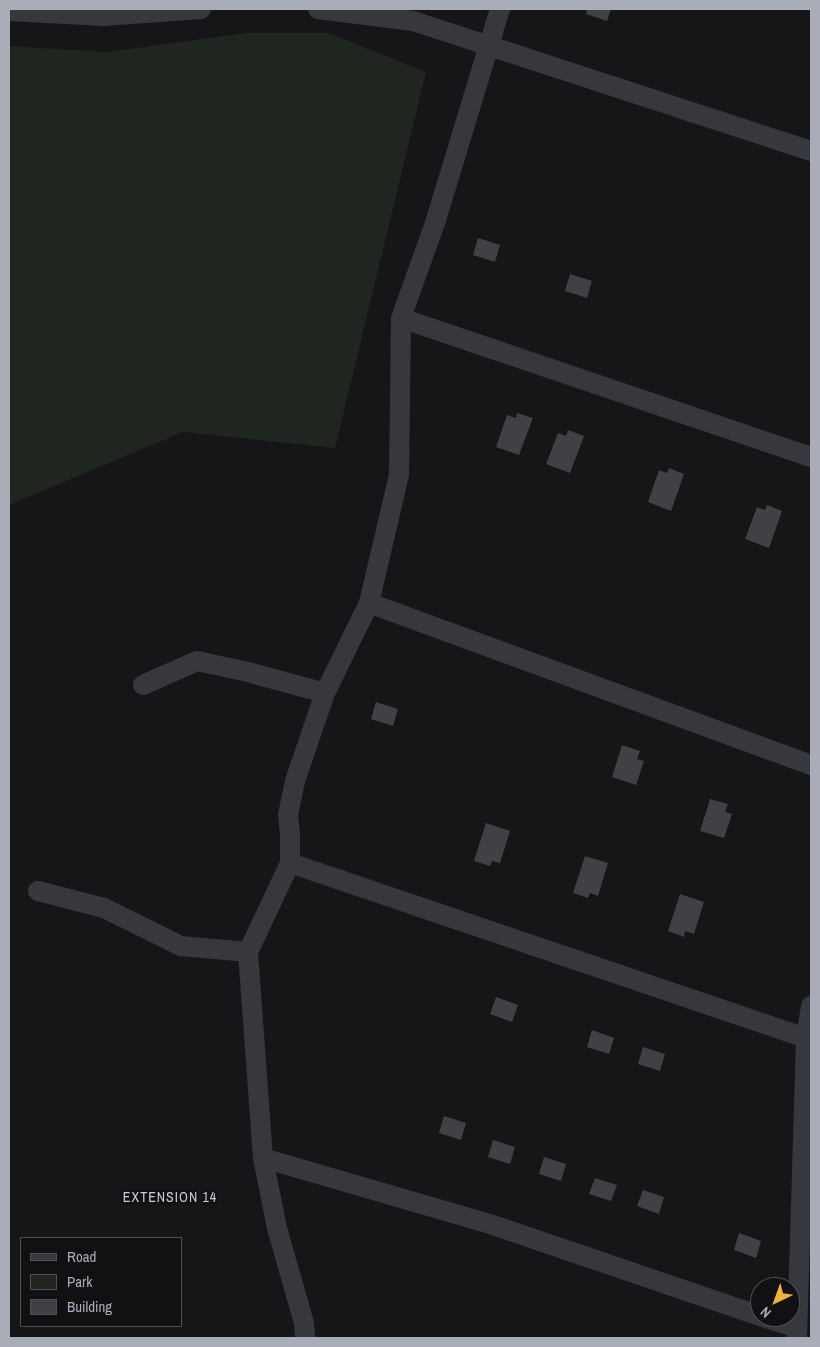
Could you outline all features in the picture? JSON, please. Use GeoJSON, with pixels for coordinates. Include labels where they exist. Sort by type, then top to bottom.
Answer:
{"type":"FeatureCollection","features":[{"type":"Feature","properties":{"kind":"street"},"geometry":{"type":"LineString","coordinates":[[9,11],[104,16],[200,9]]}},
{"type":"Feature","properties":{"kind":"street"},"geometry":{"type":"LineString","coordinates":[[318,9],[413,21],[811,151]]}},
{"type":"Feature","properties":{"kind":"street"},"geometry":{"type":"LineString","coordinates":[[305,1338],[304,1323],[277,1228],[262,1158],[248,952],[290,863],[288,815],[295,781],[325,693],[369,603],[398,475],[402,318],[435,223],[500,9]]}},
{"type":"Feature","properties":{"kind":"street"},"geometry":{"type":"LineString","coordinates":[[402,318],[811,457]]}},
{"type":"Feature","properties":{"kind":"street"},"geometry":{"type":"LineString","coordinates":[[369,603],[811,765]]}},
{"type":"Feature","properties":{"kind":"street"},"geometry":{"type":"LineString","coordinates":[[143,685],[197,661],[248,672],[325,693]]}},
{"type":"Feature","properties":{"kind":"street"},"geometry":{"type":"LineString","coordinates":[[290,863],[806,1038]]}},
{"type":"Feature","properties":{"kind":"street"},"geometry":{"type":"LineString","coordinates":[[38,891],[104,908],[181,946],[248,952]]}},
{"type":"Feature","properties":{"kind":"street"},"geometry":{"type":"LineString","coordinates":[[784,1327],[796,1333],[806,1038],[811,1006]]}},
{"type":"Feature","properties":{"kind":"street"},"geometry":{"type":"LineString","coordinates":[[262,1158],[490,1224],[750,1312]]}},
{"type":"Feature","properties":{"kind":"green space"},"geometry":{"type":"Polygon","coordinates":[[[245,33],[328,33],[426,72],[335,448],[183,432],[9,505],[9,46],[108,52],[245,33]]]}},
{"type":"Feature","properties":{"kind":"building"},"geometry":{"type":"Polygon","coordinates":[[[587,9],[611,9],[607,21],[586,14],[587,9]]]}},
{"type":"Feature","properties":{"kind":"building"},"geometry":{"type":"Polygon","coordinates":[[[478,238],[500,245],[495,262],[473,255],[478,238]]]}},
{"type":"Feature","properties":{"kind":"building"},"geometry":{"type":"Polygon","coordinates":[[[570,274],[592,281],[587,298],[565,291],[570,274]]]}},
{"type":"Feature","properties":{"kind":"building"},"geometry":{"type":"Polygon","coordinates":[[[517,413],[533,418],[519,455],[496,447],[507,415],[516,418],[517,413]]]}},
{"type":"Feature","properties":{"kind":"building"},"geometry":{"type":"Polygon","coordinates":[[[568,430],[584,436],[570,473],[546,464],[558,433],[566,436],[568,430]]]}},
{"type":"Feature","properties":{"kind":"building"},"geometry":{"type":"Polygon","coordinates":[[[669,468],[684,474],[671,511],[648,502],[659,470],[667,473],[669,468]]]}},
{"type":"Feature","properties":{"kind":"building"},"geometry":{"type":"Polygon","coordinates":[[[767,505],[782,511],[769,548],[745,539],[757,507],[765,510],[767,505]]]}},
{"type":"Feature","properties":{"kind":"building"},"geometry":{"type":"Polygon","coordinates":[[[376,702],[398,709],[393,726],[371,719],[376,702]]]}},
{"type":"Feature","properties":{"kind":"building"},"geometry":{"type":"Polygon","coordinates":[[[622,745],[640,751],[637,759],[644,761],[636,785],[612,777],[622,745]]]}},
{"type":"Feature","properties":{"kind":"building"},"geometry":{"type":"Polygon","coordinates":[[[710,799],[728,804],[725,812],[732,814],[724,838],[700,831],[710,799]]]}},
{"type":"Feature","properties":{"kind":"building"},"geometry":{"type":"Polygon","coordinates":[[[486,823],[510,831],[500,863],[492,861],[490,866],[474,861],[486,823]]]}},
{"type":"Feature","properties":{"kind":"building"},"geometry":{"type":"Polygon","coordinates":[[[585,856],[608,863],[598,896],[590,893],[588,898],[573,893],[585,856]]]}},
{"type":"Feature","properties":{"kind":"building"},"geometry":{"type":"Polygon","coordinates":[[[680,894],[704,902],[694,934],[685,931],[684,937],[668,931],[680,894]]]}},
{"type":"Feature","properties":{"kind":"building"},"geometry":{"type":"Polygon","coordinates":[[[496,997],[518,1005],[512,1022],[490,1014],[496,997]]]}},
{"type":"Feature","properties":{"kind":"building"},"geometry":{"type":"Polygon","coordinates":[[[592,1030],[614,1038],[609,1054],[587,1047],[592,1030]]]}},
{"type":"Feature","properties":{"kind":"building"},"geometry":{"type":"Polygon","coordinates":[[[643,1047],[665,1054],[660,1071],[638,1064],[643,1047]]]}},
{"type":"Feature","properties":{"kind":"building"},"geometry":{"type":"Polygon","coordinates":[[[444,1116],[466,1123],[461,1140],[439,1133],[444,1116]]]}},
{"type":"Feature","properties":{"kind":"building"},"geometry":{"type":"Polygon","coordinates":[[[493,1140],[515,1147],[510,1164],[488,1157],[493,1140]]]}},
{"type":"Feature","properties":{"kind":"building"},"geometry":{"type":"Polygon","coordinates":[[[544,1157],[566,1164],[561,1181],[539,1174],[544,1157]]]}},
{"type":"Feature","properties":{"kind":"building"},"geometry":{"type":"Polygon","coordinates":[[[595,1178],[617,1185],[611,1201],[589,1194],[595,1178]]]}},
{"type":"Feature","properties":{"kind":"building"},"geometry":{"type":"Polygon","coordinates":[[[643,1190],[664,1197],[659,1214],[637,1206],[643,1190]]]}},
{"type":"Feature","properties":{"kind":"building"},"geometry":{"type":"Polygon","coordinates":[[[739,1233],[761,1241],[756,1258],[734,1250],[739,1233]]]}},
{"type":"Feature","properties":{"kind":"district","name":"EXTENSION 14"},"geometry":{"type":"Point","coordinates":[170,1198]}}]}
